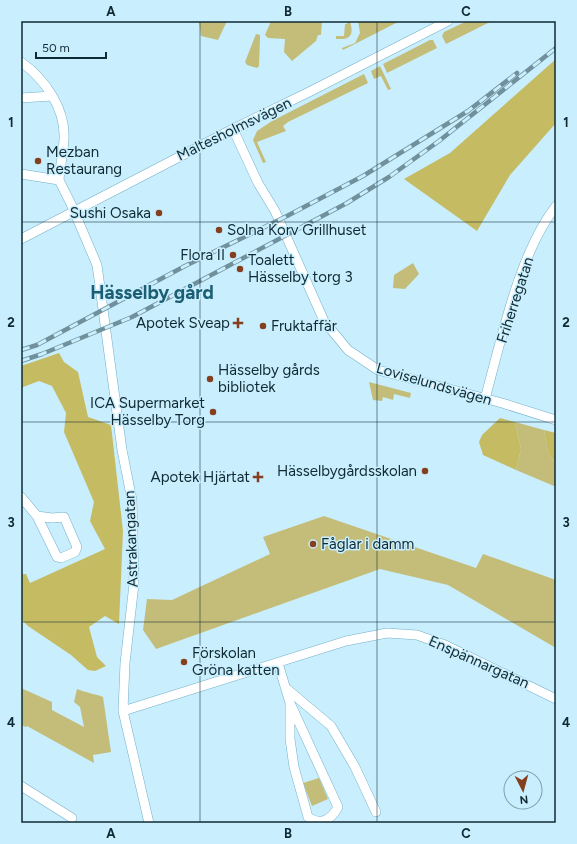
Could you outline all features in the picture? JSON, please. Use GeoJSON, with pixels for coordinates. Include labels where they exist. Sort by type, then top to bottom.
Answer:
{"type":"FeatureCollection","features":[{"type":"Feature","properties":{"kind":"street","name":"Maltesholmsvägen"},"geometry":{"type":"LineString","coordinates":[[21,239],[233,129],[448,21]]}},
{"type":"Feature","properties":{"kind":"street"},"geometry":{"type":"LineString","coordinates":[[21,62],[32,70],[52,96],[60,113],[64,138],[59,180],[21,174]]}},
{"type":"Feature","properties":{"kind":"street"},"geometry":{"type":"LineString","coordinates":[[21,98],[52,96]]}},
{"type":"Feature","properties":{"kind":"street","name":"Loviselundsvägen"},"geometry":{"type":"LineString","coordinates":[[233,129],[258,183],[275,211],[324,321],[348,350],[378,370],[556,420]]}},
{"type":"Feature","properties":{"kind":"street","name":"Astrakangatan"},"geometry":{"type":"LineString","coordinates":[[59,180],[97,265],[122,450],[132,500],[134,584],[125,663],[123,711],[149,823]]}},
{"type":"Feature","properties":{"kind":"street","name":"Friherregatan"},"geometry":{"type":"LineString","coordinates":[[485,399],[511,304],[527,260],[546,219],[556,206]]}},
{"type":"Feature","properties":{"kind":"street"},"geometry":{"type":"LineString","coordinates":[[21,497],[37,516],[57,557],[62,558],[75,552],[77,547],[64,517],[37,516]]}},
{"type":"Feature","properties":{"kind":"street","name":"Enspännargatan"},"geometry":{"type":"LineString","coordinates":[[123,711],[346,641],[387,633],[417,635],[445,645],[556,699]]}},
{"type":"Feature","properties":{"kind":"street"},"geometry":{"type":"LineString","coordinates":[[278,663],[290,703],[290,738],[294,767],[308,816],[315,821],[326,821],[334,814],[338,807],[290,703]]}},
{"type":"Feature","properties":{"kind":"street"},"geometry":{"type":"LineString","coordinates":[[287,689],[331,726],[355,767],[376,812]]}},
{"type":"Feature","properties":{"kind":"street"},"geometry":{"type":"LineString","coordinates":[[21,786],[72,818]]}},
{"type":"Feature","properties":{"kind":"shaded area"},"geometry":{"type":"Polygon","coordinates":[[[199,21],[227,21],[218,40],[201,36],[199,21]]]}},
{"type":"Feature","properties":{"kind":"shaded area"},"geometry":{"type":"Polygon","coordinates":[[[271,21],[322,21],[321,35],[318,35],[316,41],[292,61],[284,52],[285,39],[268,38],[265,35],[271,21]]]}},
{"type":"Feature","properties":{"kind":"shaded area"},"geometry":{"type":"Polygon","coordinates":[[[347,21],[350,21],[352,30],[350,36],[345,39],[336,39],[336,36],[344,36],[345,24],[347,24],[347,21]]]}},
{"type":"Feature","properties":{"kind":"shaded area"},"geometry":{"type":"Polygon","coordinates":[[[358,21],[400,21],[343,50],[342,48],[355,43],[360,33],[358,21]]]}},
{"type":"Feature","properties":{"kind":"shaded area"},"geometry":{"type":"Polygon","coordinates":[[[467,21],[492,21],[446,44],[442,36],[444,32],[467,21]]]}},
{"type":"Feature","properties":{"kind":"shaded area"},"geometry":{"type":"Polygon","coordinates":[[[256,34],[260,35],[259,66],[257,68],[247,65],[245,62],[256,34]]]}},
{"type":"Feature","properties":{"kind":"shaded area"},"geometry":{"type":"Polygon","coordinates":[[[430,40],[433,40],[437,48],[387,73],[383,64],[430,40]]]}},
{"type":"Feature","properties":{"kind":"shaded area"},"geometry":{"type":"Polygon","coordinates":[[[556,59],[556,123],[510,175],[477,231],[404,179],[450,153],[556,59]]]}},
{"type":"Feature","properties":{"kind":"shaded area"},"geometry":{"type":"Polygon","coordinates":[[[380,66],[391,89],[388,90],[381,76],[374,79],[371,71],[380,66]]]}},
{"type":"Feature","properties":{"kind":"shaded area"},"geometry":{"type":"Polygon","coordinates":[[[364,74],[368,83],[288,122],[283,126],[286,131],[257,142],[266,162],[263,163],[253,140],[257,131],[272,121],[364,74]]]}},
{"type":"Feature","properties":{"kind":"shaded area"},"geometry":{"type":"Polygon","coordinates":[[[413,263],[419,274],[405,289],[393,288],[394,275],[413,263]]]}},
{"type":"Feature","properties":{"kind":"shaded area"},"geometry":{"type":"Polygon","coordinates":[[[59,353],[64,362],[78,372],[88,417],[111,425],[123,531],[119,624],[105,616],[89,627],[97,657],[106,666],[95,671],[88,670],[71,655],[28,626],[21,619],[21,574],[26,574],[30,583],[105,549],[90,521],[94,502],[64,432],[66,413],[52,386],[39,381],[23,387],[21,392],[21,366],[59,353]]]}},
{"type":"Feature","properties":{"kind":"shaded area"},"geometry":{"type":"Polygon","coordinates":[[[369,382],[411,393],[410,398],[394,394],[393,400],[383,397],[382,401],[373,400],[369,382]]]}},
{"type":"Feature","properties":{"kind":"shaded area"},"geometry":{"type":"Polygon","coordinates":[[[500,418],[515,422],[521,449],[516,470],[483,455],[479,442],[482,435],[500,418]]]}},
{"type":"Feature","properties":{"kind":"shaded area"},"geometry":{"type":"Polygon","coordinates":[[[515,422],[544,430],[548,453],[556,464],[556,485],[554,486],[516,470],[521,449],[515,422]]]}},
{"type":"Feature","properties":{"kind":"shaded area"},"geometry":{"type":"Polygon","coordinates":[[[544,430],[556,433],[556,464],[548,453],[544,430]]]}},
{"type":"Feature","properties":{"kind":"shaded area"},"geometry":{"type":"Polygon","coordinates":[[[324,516],[476,568],[483,554],[556,580],[556,648],[448,585],[380,569],[156,649],[143,630],[147,599],[172,600],[270,554],[263,537],[324,516]]]}},
{"type":"Feature","properties":{"kind":"shaded area"},"geometry":{"type":"Polygon","coordinates":[[[21,688],[52,702],[52,710],[84,727],[80,707],[74,702],[77,689],[103,697],[111,752],[93,755],[94,763],[27,726],[21,725],[21,688]]]}},
{"type":"Feature","properties":{"kind":"shaded area"},"geometry":{"type":"Polygon","coordinates":[[[319,778],[328,799],[312,806],[303,783],[319,778]]]}},
{"type":"Feature","properties":{"kind":"railway"},"geometry":{"type":"LineString","coordinates":[[21,361],[42,354],[132,317],[347,203],[389,177],[439,141],[556,48]]}},
{"type":"Feature","properties":{"kind":"railway"},"geometry":{"type":"LineString","coordinates":[[21,350],[37,345],[185,266],[287,216],[363,176],[468,111],[517,73]]}},
{"type":"Feature","properties":{"kind":"place","name":"Mezban Restaurang"},"geometry":{"type":"Point","coordinates":[38,161]}},
{"type":"Feature","properties":{"kind":"place","name":"Sushi Osaka"},"geometry":{"type":"Point","coordinates":[159,213]}},
{"type":"Feature","properties":{"kind":"place","name":"Solna Korv Grillhuset"},"geometry":{"type":"Point","coordinates":[219,230]}},
{"type":"Feature","properties":{"kind":"place","name":"Flora II"},"geometry":{"type":"Point","coordinates":[233,255]}},
{"type":"Feature","properties":{"kind":"place","name":"Toalett Hässelby torg 3"},"geometry":{"type":"Point","coordinates":[240,269]}},
{"type":"Feature","properties":{"kind":"place","name":"Apotek Sveap"},"geometry":{"type":"Point","coordinates":[238,323]}},
{"type":"Feature","properties":{"kind":"place","name":"Fruktaffär"},"geometry":{"type":"Point","coordinates":[263,326]}},
{"type":"Feature","properties":{"kind":"place","name":"Hässelby gårds bibliotek"},"geometry":{"type":"Point","coordinates":[210,379]}},
{"type":"Feature","properties":{"kind":"place","name":"ICA Supermarket Hässelby Torg"},"geometry":{"type":"Point","coordinates":[213,412]}},
{"type":"Feature","properties":{"kind":"place","name":"Hässelbygårdsskolan"},"geometry":{"type":"Point","coordinates":[425,471]}},
{"type":"Feature","properties":{"kind":"place","name":"Apotek Hjärtat"},"geometry":{"type":"Point","coordinates":[258,477]}},
{"type":"Feature","properties":{"kind":"place","name":"Fåglar i damm"},"geometry":{"type":"Point","coordinates":[313,544]}},
{"type":"Feature","properties":{"kind":"place","name":"Förskolan Gröna katten"},"geometry":{"type":"Point","coordinates":[184,662]}},
{"type":"Feature","properties":{"kind":"district","name":"Hässelby gård"},"geometry":{"type":"Point","coordinates":[152,292]}}]}
